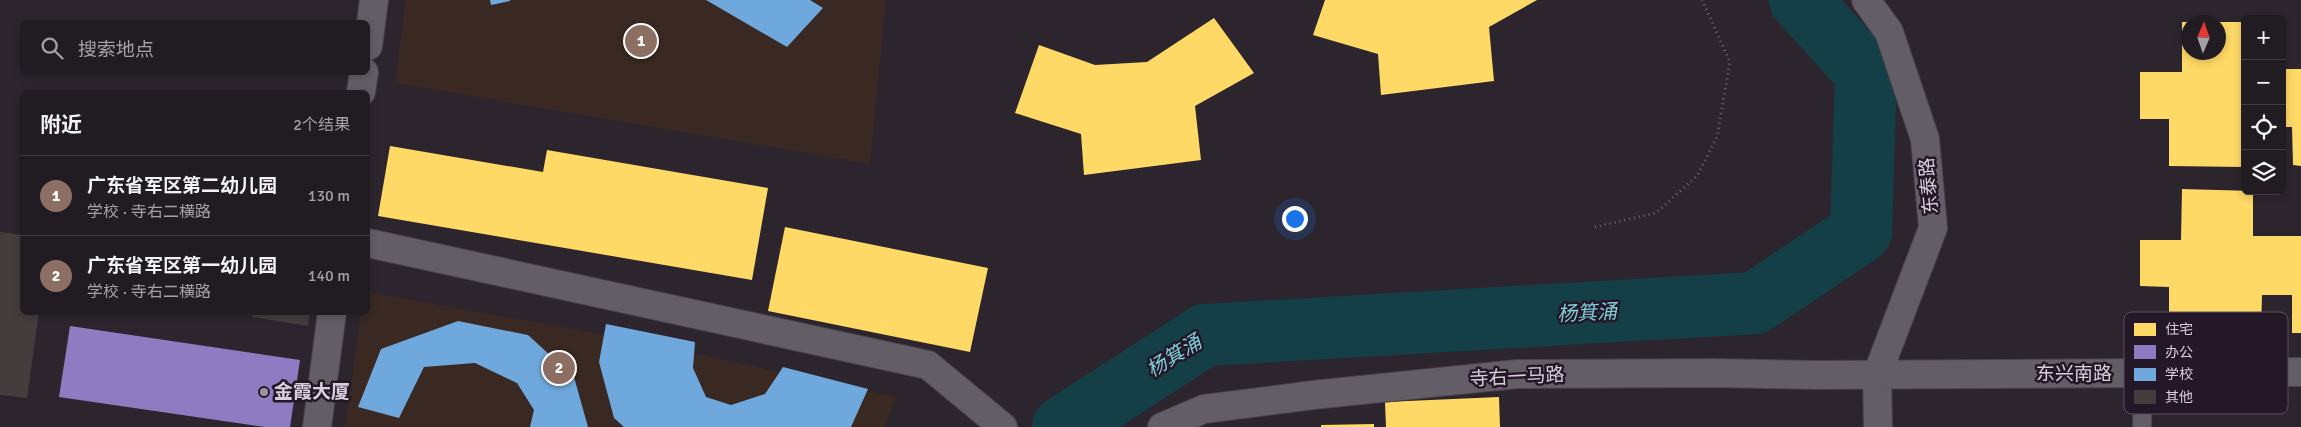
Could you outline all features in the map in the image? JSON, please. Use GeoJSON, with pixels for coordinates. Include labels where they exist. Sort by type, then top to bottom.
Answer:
{"type":"FeatureCollection","features":[{"type":"Feature","properties":{"kind":"street"},"geometry":{"type":"LineString","coordinates":[[370,31],[374,0]]}},
{"type":"Feature","properties":{"kind":"street","name":"东泰路"},"geometry":{"type":"LineString","coordinates":[[1866,0],[1889,32],[1925,139],[1933,228],[1878,375]]}},
{"type":"Feature","properties":{"kind":"street"},"geometry":{"type":"LineString","coordinates":[[361,90],[364,75]]}},
{"type":"Feature","properties":{"kind":"street"},"geometry":{"type":"LineString","coordinates":[[370,243],[928,365],[1004,427]]}},
{"type":"Feature","properties":{"kind":"street"},"geometry":{"type":"LineString","coordinates":[[316,427],[332,315]]}},
{"type":"Feature","properties":{"kind":"street","name":"东兴南路"},"geometry":{"type":"LineString","coordinates":[[2288,372],[2301,372]]}},
{"type":"Feature","properties":{"kind":"street","name":"寺右一马路"},"geometry":{"type":"LineString","coordinates":[[1162,427],[1204,409],[1313,395],[1517,374],[1714,373],[1878,375]]}},
{"type":"Feature","properties":{"kind":"street","name":"东兴南路"},"geometry":{"type":"LineString","coordinates":[[1878,375],[2124,373]]}},
{"type":"Feature","properties":{"kind":"street"},"geometry":{"type":"LineString","coordinates":[[1878,375],[1878,427]]}},
{"type":"Feature","properties":{"kind":"lane"},"geometry":{"type":"LineString","coordinates":[[2142,414],[2142,427]]}},
{"type":"Feature","properties":{"kind":"path"},"geometry":{"type":"LineString","coordinates":[[1594,228],[1656,213],[1698,176],[1717,137],[1730,62],[1702,0]]}},
{"type":"Feature","properties":{"kind":"shaded area"},"geometry":{"type":"Polygon","coordinates":[[[406,0],[886,0],[870,164],[395,83],[406,0]]]}},
{"type":"Feature","properties":{"kind":"shaded area"},"geometry":{"type":"Polygon","coordinates":[[[370,292],[633,340],[896,397],[885,427],[345,427],[361,315],[370,315],[370,292]]]}},
{"type":"Feature","properties":{"kind":"building: 住宅"},"geometry":{"type":"Polygon","coordinates":[[[1325,0],[1537,0],[1489,27],[1494,81],[1381,95],[1378,54],[1313,35],[1325,0]]]}},
{"type":"Feature","properties":{"kind":"building: 住宅"},"geometry":{"type":"Polygon","coordinates":[[[1214,18],[1254,73],[1195,106],[1201,160],[1084,175],[1081,134],[1015,113],[1039,45],[1095,65],[1147,62],[1214,18]]]}},
{"type":"Feature","properties":{"kind":"building: 住宅"},"geometry":{"type":"Polygon","coordinates":[[[2226,22],[2241,22],[2241,167],[2169,166],[2169,119],[2140,119],[2140,72],[2182,72],[2182,60],[2226,60],[2226,22]]]}},
{"type":"Feature","properties":{"kind":"building: 住宅"},"geometry":{"type":"Polygon","coordinates":[[[2286,69],[2301,69],[2301,166],[2293,165],[2292,127],[2286,127],[2286,69]]]}},
{"type":"Feature","properties":{"kind":"building: 住宅"},"geometry":{"type":"Polygon","coordinates":[[[390,146],[543,172],[547,150],[768,188],[752,280],[378,216],[390,146]]]}},
{"type":"Feature","properties":{"kind":"building: 住宅"},"geometry":{"type":"Polygon","coordinates":[[[2182,189],[2241,191],[2241,195],[2253,195],[2253,236],[2301,236],[2301,333],[2292,333],[2292,295],[2262,295],[2262,312],[2169,312],[2169,287],[2140,286],[2140,240],[2181,240],[2182,189]]]}},
{"type":"Feature","properties":{"kind":"building: 住宅"},"geometry":{"type":"Polygon","coordinates":[[[785,227],[988,268],[970,352],[768,311],[785,227]]]}},
{"type":"Feature","properties":{"kind":"building: 住宅"},"geometry":{"type":"Polygon","coordinates":[[[1499,397],[1500,427],[1386,427],[1385,402],[1499,397]]]}},
{"type":"Feature","properties":{"kind":"building: 住宅"},"geometry":{"type":"Polygon","coordinates":[[[1374,424],[1374,427],[1321,427],[1321,425],[1374,424]]]}},
{"type":"Feature","properties":{"kind":"building: 办公"},"geometry":{"type":"Polygon","coordinates":[[[70,326],[300,360],[290,427],[265,427],[59,397],[70,326]]]}},
{"type":"Feature","properties":{"kind":"building: 学校"},"geometry":{"type":"Polygon","coordinates":[[[490,0],[510,0],[510,1],[491,5],[490,0]]]}},
{"type":"Feature","properties":{"kind":"building: 学校"},"geometry":{"type":"Polygon","coordinates":[[[706,0],[810,0],[823,8],[787,47],[706,0]]]}},
{"type":"Feature","properties":{"kind":"building: 学校"},"geometry":{"type":"Polygon","coordinates":[[[458,321],[528,335],[574,377],[588,427],[530,427],[534,410],[517,383],[475,363],[424,367],[399,418],[358,407],[381,349],[458,321]]]}},
{"type":"Feature","properties":{"kind":"building: 学校"},"geometry":{"type":"Polygon","coordinates":[[[606,324],[695,342],[693,368],[706,397],[731,405],[765,394],[783,367],[868,389],[851,427],[624,427],[614,418],[599,362],[606,324]]]}},
{"type":"Feature","properties":{"kind":"building: 其他"},"geometry":{"type":"Polygon","coordinates":[[[0,232],[20,235],[20,315],[39,315],[27,398],[0,395],[0,232]]]}},
{"type":"Feature","properties":{"kind":"building: 其他"},"geometry":{"type":"Polygon","coordinates":[[[252,315],[310,315],[308,326],[252,317],[252,315]]]}},
{"type":"Feature","properties":{"kind":"waterway","name":"杨箕涌"},"geometry":{"type":"LineString","coordinates":[[1063,427],[1205,335],[1755,303],[1861,232],[1866,73],[1800,0]]}},
{"type":"Feature","properties":{"kind":"place","name":"广东省军区第二幼儿园"},"geometry":{"type":"Point","coordinates":[641,41]}},
{"type":"Feature","properties":{"kind":"place","name":"广东省军区第一幼儿园"},"geometry":{"type":"Point","coordinates":[559,368]}},
{"type":"Feature","properties":{"kind":"place","name":"金霞大厦"},"geometry":{"type":"Point","coordinates":[264,392]}}]}
